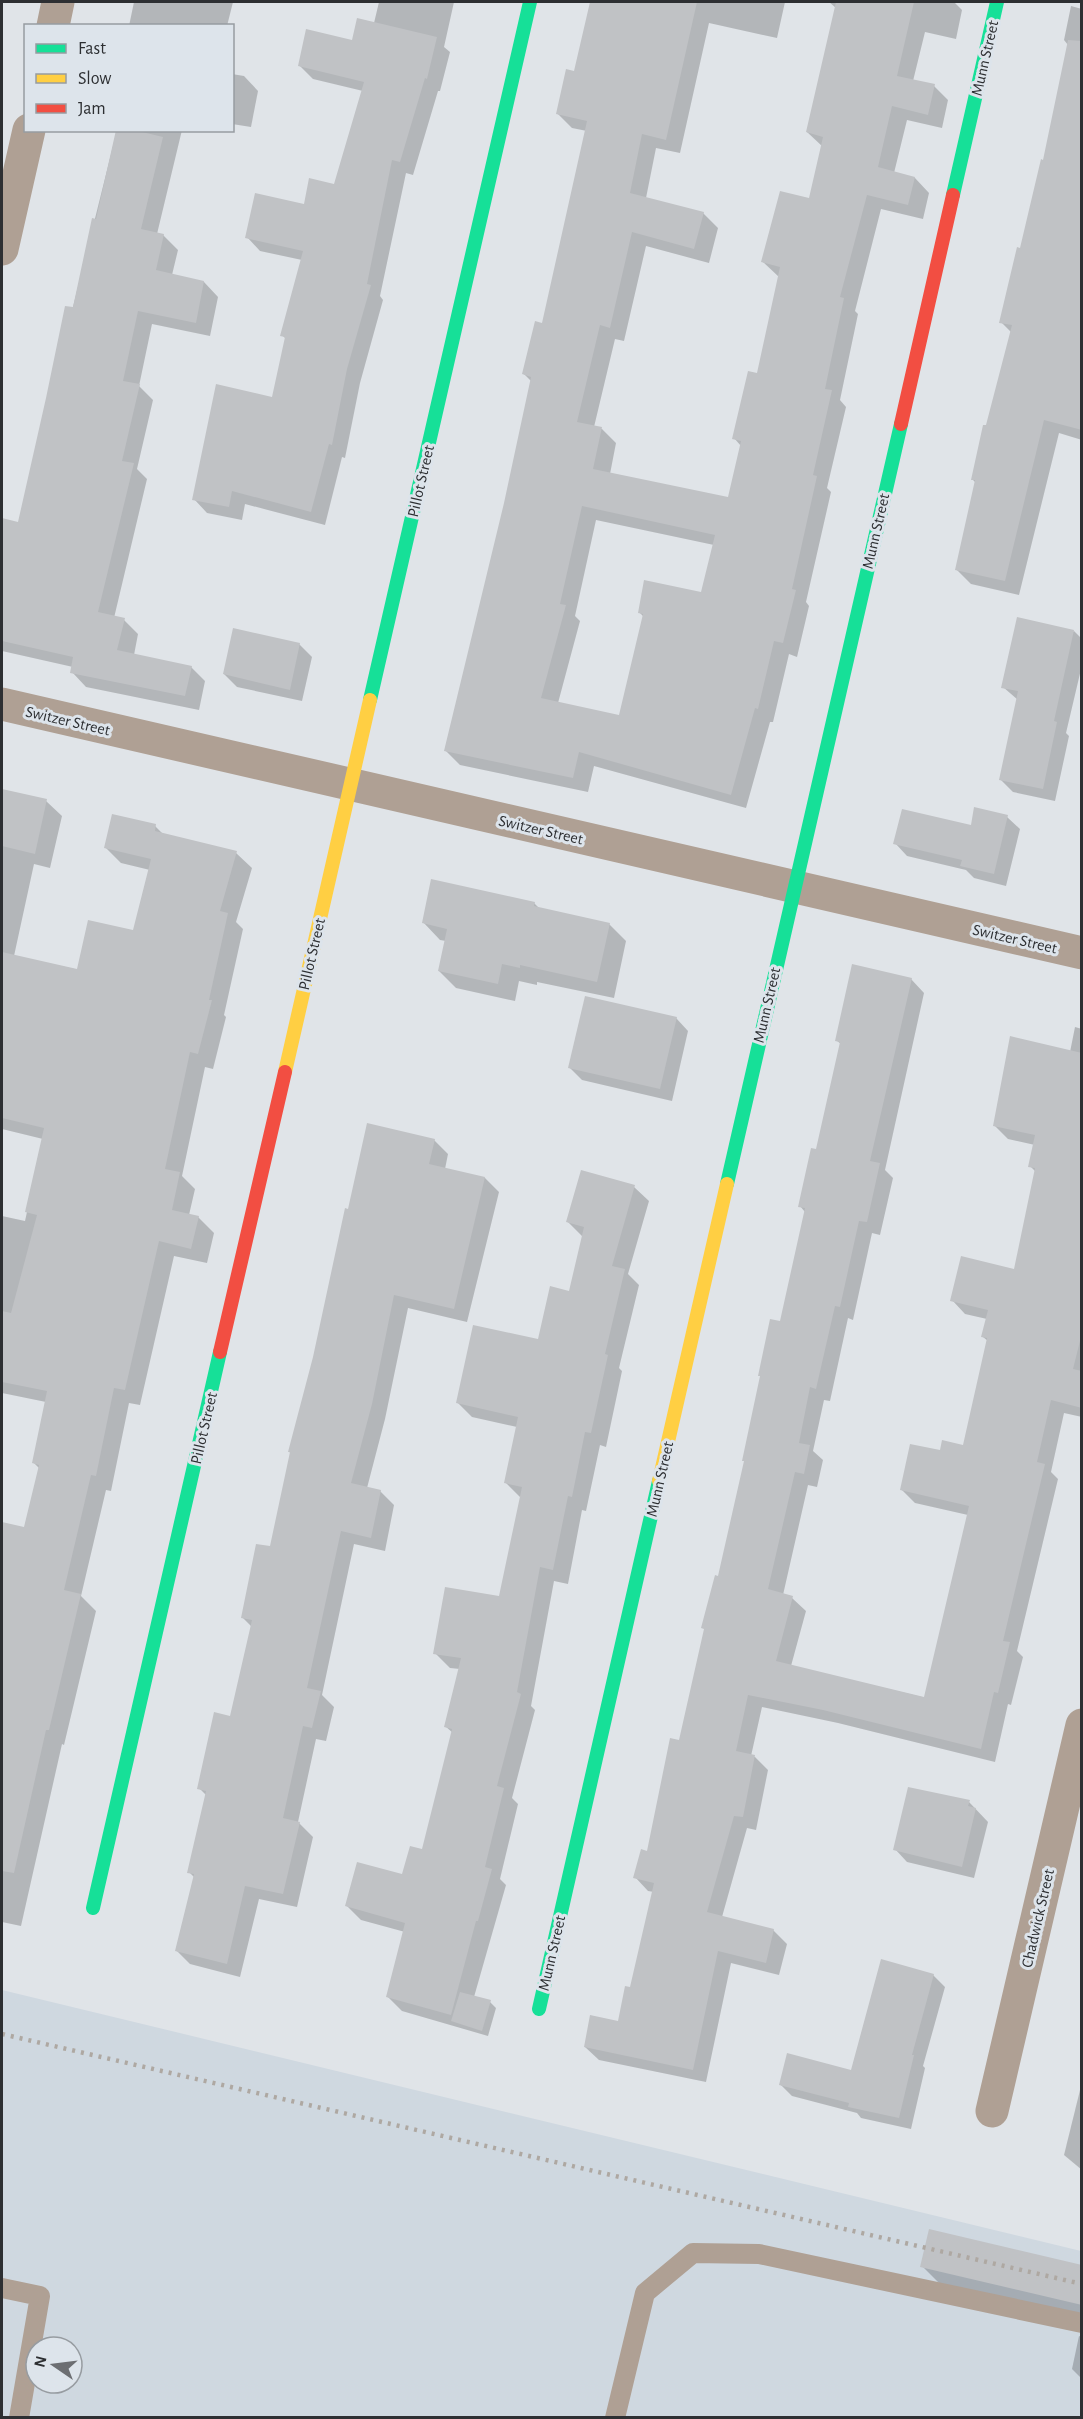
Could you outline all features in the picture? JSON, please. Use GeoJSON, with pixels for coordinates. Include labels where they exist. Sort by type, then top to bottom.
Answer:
{"type":"FeatureCollection","features":[{"type":"Feature","properties":{"kind":"street"},"geometry":{"type":"LineString","coordinates":[[53,24],[58,2]]}},
{"type":"Feature","properties":{"kind":"street","name":"Pillot Street"},"geometry":{"type":"LineString","coordinates":[[93,1908],[530,2]]}},
{"type":"Feature","properties":{"kind":"street","name":"Munn Street"},"geometry":{"type":"LineString","coordinates":[[539,2009],[793,886],[997,2]]}},
{"type":"Feature","properties":{"kind":"street"},"geometry":{"type":"LineString","coordinates":[[2,249],[29,132]]}},
{"type":"Feature","properties":{"kind":"street","name":"Switzer Street"},"geometry":{"type":"LineString","coordinates":[[2,704],[1082,953]]}},
{"type":"Feature","properties":{"kind":"street","name":"Chadwick Street"},"geometry":{"type":"LineString","coordinates":[[992,2111],[1082,1725]]}},
{"type":"Feature","properties":{"kind":"lane"},"geometry":{"type":"LineString","coordinates":[[615,2418],[645,2293],[693,2253],[759,2254],[1082,2324]]}},
{"type":"Feature","properties":{"kind":"lane"},"geometry":{"type":"LineString","coordinates":[[2,2288],[40,2296],[19,2418]]}},
{"type":"Feature","properties":{"kind":"shaded area"},"geometry":{"type":"Polygon","coordinates":[[[2,1990],[1081,2251],[1081,2417],[2,2418],[2,1990]]]}},
{"type":"Feature","properties":{"kind":"building"},"geometry":{"type":"Polygon","coordinates":[[[590,2],[697,2],[666,140],[642,134],[630,193],[704,212],[694,249],[632,232],[610,328],[600,325],[577,422],[602,427],[593,469],[728,497],[741,441],[732,439],[748,371],[757,373],[780,267],[761,262],[780,191],[809,198],[823,137],[806,132],[836,2],[914,2],[897,76],[935,84],[928,115],[892,106],[878,167],[915,177],[908,205],[867,195],[840,297],[844,298],[825,389],[832,390],[813,475],[817,476],[792,589],[796,590],[783,643],[774,641],[758,709],[755,708],[731,795],[579,752],[573,778],[444,751],[504,503],[531,377],[522,374],[535,321],[542,323],[587,121],[556,114],[566,69],[574,71],[590,2]],[[582,506],[560,604],[566,605],[541,698],[619,715],[643,614],[638,613],[644,580],[701,592],[715,535],[582,506]]]}},
{"type":"Feature","properties":{"kind":"building"},"geometry":{"type":"Polygon","coordinates":[[[357,18],[437,37],[427,79],[425,78],[400,162],[392,160],[367,284],[371,285],[347,369],[332,445],[329,444],[311,512],[232,491],[229,507],[192,500],[216,384],[272,397],[285,337],[280,336],[303,251],[245,238],[255,193],[304,204],[309,178],[334,184],[364,82],[298,66],[306,29],[352,40],[357,18]]]}},
{"type":"Feature","properties":{"kind":"building"},"geometry":{"type":"Polygon","coordinates":[[[1068,40],[1082,41],[1082,430],[1044,420],[1005,581],[955,570],[975,480],[971,480],[983,425],[986,425],[1012,325],[999,323],[1017,247],[1020,248],[1041,159],[1043,160],[1068,40]]]}},
{"type":"Feature","properties":{"kind":"building"},"geometry":{"type":"Polygon","coordinates":[[[116,132],[142,132],[163,137],[141,229],[164,234],[156,270],[204,281],[196,323],[138,311],[123,381],[140,384],[122,461],[134,463],[98,612],[125,618],[117,650],[192,666],[185,696],[70,673],[73,657],[2,641],[2,518],[18,522],[65,306],[73,307],[92,218],[96,219],[116,132]]]}},
{"type":"Feature","properties":{"kind":"building"},"geometry":{"type":"Polygon","coordinates":[[[1017,617],[1074,630],[1054,721],[1057,722],[1043,789],[999,780],[1018,691],[1001,688],[1017,617]]]}},
{"type":"Feature","properties":{"kind":"building"},"geometry":{"type":"Polygon","coordinates":[[[233,628],[300,643],[290,690],[223,674],[233,628]]]}},
{"type":"Feature","properties":{"kind":"building"},"geometry":{"type":"Polygon","coordinates":[[[2,789],[47,799],[35,854],[2,846],[2,789]]]}},
{"type":"Feature","properties":{"kind":"building"},"geometry":{"type":"Polygon","coordinates":[[[974,807],[1008,815],[994,874],[960,866],[962,860],[893,844],[902,809],[971,825],[974,807]]]}},
{"type":"Feature","properties":{"kind":"building"},"geometry":{"type":"Polygon","coordinates":[[[112,814],[156,824],[155,831],[237,851],[220,911],[228,913],[209,1000],[212,1000],[198,1054],[190,1052],[165,1169],[180,1172],[172,1210],[199,1216],[191,1249],[159,1241],[125,1390],[114,1388],[96,1476],[91,1475],[64,1590],[81,1594],[49,1730],[46,1730],[14,1873],[2,1871],[2,1522],[24,1527],[39,1465],[32,1463],[47,1391],[2,1382],[2,1311],[11,1313],[37,1215],[25,1212],[44,1128],[2,1118],[2,952],[77,969],[88,920],[133,930],[151,859],[104,848],[112,814]]]}},
{"type":"Feature","properties":{"kind":"building"},"geometry":{"type":"Polygon","coordinates":[[[431,879],[535,902],[534,906],[610,923],[597,982],[520,965],[520,968],[502,964],[498,984],[438,971],[447,929],[422,923],[431,879]]]}},
{"type":"Feature","properties":{"kind":"building"},"geometry":{"type":"Polygon","coordinates":[[[852,964],[912,978],[870,1161],[880,1163],[867,1222],[859,1221],[840,1307],[835,1306],[816,1389],[810,1387],[799,1443],[810,1445],[804,1474],[795,1472],[768,1589],[793,1596],[776,1661],[924,1697],[969,1506],[900,1490],[910,1444],[940,1450],[942,1440],[963,1445],[987,1338],[981,1337],[988,1310],[950,1301],[961,1256],[1014,1269],[1035,1168],[1028,1167],[1035,1135],[993,1126],[1010,1036],[1082,1053],[1082,1333],[1073,1369],[1082,1371],[1082,1408],[1051,1400],[1037,1462],[1045,1464],[1003,1641],[1010,1642],[998,1693],[994,1692],[981,1749],[823,1710],[748,1695],[736,1751],[755,1755],[743,1817],[734,1816],[707,1912],[774,1929],[766,1963],[718,1951],[693,2070],[584,2047],[590,2015],[618,2021],[625,1986],[630,1987],[654,1883],[633,1878],[641,1849],[647,1851],[670,1738],[679,1740],[704,1629],[701,1628],[715,1575],[718,1576],[744,1461],[742,1461],[770,1319],[780,1321],[805,1208],[798,1207],[811,1148],[816,1149],[840,1042],[835,1041],[852,964]]]}},
{"type":"Feature","properties":{"kind":"building"},"geometry":{"type":"Polygon","coordinates":[[[585,996],[677,1017],[660,1089],[568,1068],[585,996]]]}},
{"type":"Feature","properties":{"kind":"building"},"geometry":{"type":"Polygon","coordinates":[[[367,1123],[435,1139],[429,1164],[485,1177],[454,1309],[394,1295],[372,1404],[351,1483],[381,1490],[371,1538],[341,1531],[307,1688],[321,1691],[312,1728],[303,1726],[283,1818],[300,1822],[283,1894],[245,1886],[227,1964],[175,1951],[194,1874],[187,1873],[206,1791],[197,1789],[214,1712],[230,1716],[252,1620],[241,1618],[256,1544],[270,1546],[290,1452],[288,1452],[313,1357],[345,1208],[348,1209],[367,1123]]]}},
{"type":"Feature","properties":{"kind":"building"},"geometry":{"type":"Polygon","coordinates":[[[581,1170],[635,1185],[612,1266],[625,1269],[605,1354],[608,1355],[591,1433],[585,1432],[572,1497],[568,1496],[553,1570],[540,1567],[517,1692],[521,1694],[497,1786],[504,1788],[485,1867],[492,1869],[451,2015],[386,1997],[405,1923],[345,1906],[357,1862],[402,1874],[410,1846],[422,1849],[452,1729],[444,1727],[461,1658],[433,1654],[445,1587],[499,1596],[522,1487],[504,1483],[518,1417],[456,1403],[473,1325],[538,1339],[550,1286],[569,1291],[584,1227],[566,1222],[581,1170]]]}},
{"type":"Feature","properties":{"kind":"building"},"geometry":{"type":"Polygon","coordinates":[[[908,1787],[970,1800],[968,1806],[976,1808],[962,1867],[893,1850],[908,1787]]]}},
{"type":"Feature","properties":{"kind":"building"},"geometry":{"type":"Polygon","coordinates":[[[881,1959],[934,1974],[912,2055],[914,2055],[899,2118],[848,2107],[849,2103],[779,2085],[787,2053],[851,2070],[881,1959]]]}},
{"type":"Feature","properties":{"kind":"building"},"geometry":{"type":"Polygon","coordinates":[[[460,1992],[491,2000],[482,2031],[451,2021],[460,1992]]]}},
{"type":"Feature","properties":{"kind":"building"},"geometry":{"type":"Polygon","coordinates":[[[929,2229],[1082,2265],[1082,2305],[920,2267],[929,2229]]]}},
{"type":"Feature","properties":{"kind":"railway"},"geometry":{"type":"LineString","coordinates":[[2,2034],[1082,2284]]}},
{"type":"Feature","properties":{"kind":"traffic: fast"},"geometry":{"type":"LineString","coordinates":[[370,700],[530,2]]}},
{"type":"Feature","properties":{"kind":"traffic: fast"},"geometry":{"type":"LineString","coordinates":[[953,195],[997,2]]}},
{"type":"Feature","properties":{"kind":"traffic: fast"},"geometry":{"type":"LineString","coordinates":[[727,1184],[901,424]]}},
{"type":"Feature","properties":{"kind":"traffic: fast"},"geometry":{"type":"LineString","coordinates":[[93,1908],[220,1352]]}},
{"type":"Feature","properties":{"kind":"traffic: fast"},"geometry":{"type":"LineString","coordinates":[[539,2009],[659,1481]]}},
{"type":"Feature","properties":{"kind":"traffic: slow"},"geometry":{"type":"LineString","coordinates":[[285,1072],[370,700]]}},
{"type":"Feature","properties":{"kind":"traffic: slow"},"geometry":{"type":"LineString","coordinates":[[659,1481],[727,1184]]}},
{"type":"Feature","properties":{"kind":"traffic: jam"},"geometry":{"type":"LineString","coordinates":[[901,424],[953,195]]}},
{"type":"Feature","properties":{"kind":"traffic: jam"},"geometry":{"type":"LineString","coordinates":[[220,1352],[285,1072]]}}]}
